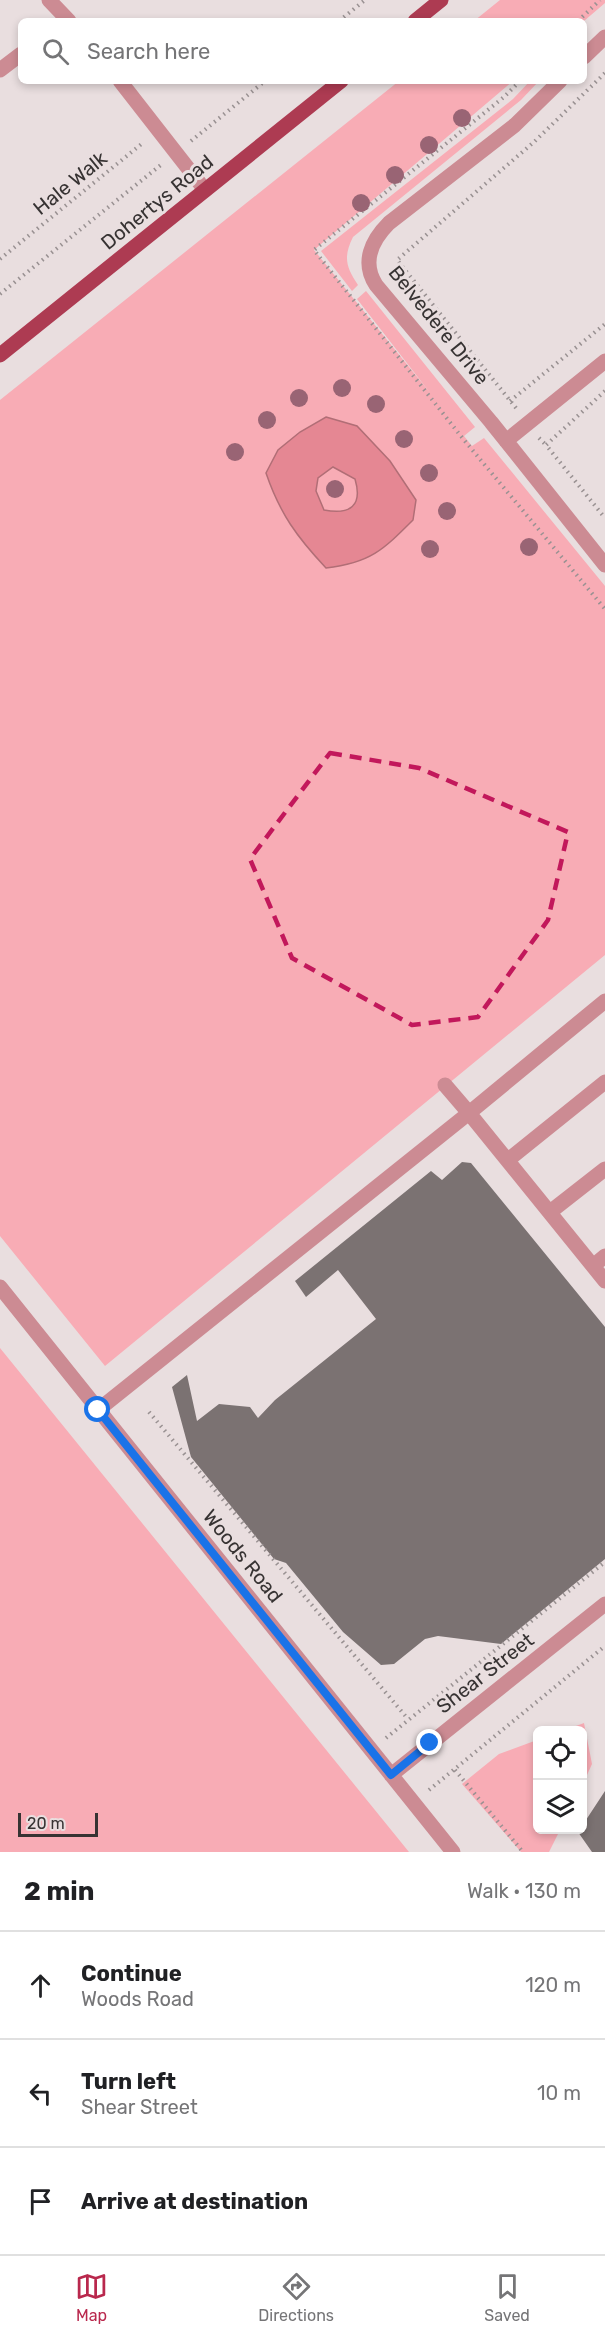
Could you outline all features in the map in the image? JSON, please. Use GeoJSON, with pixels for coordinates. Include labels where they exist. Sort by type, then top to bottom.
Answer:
{"type":"FeatureCollection","features":[{"type":"Feature","properties":{"kind":"main road"},"geometry":{"type":"LineString","coordinates":[[419,18],[441,0]]}},
{"type":"Feature","properties":{"kind":"main road","name":"Dohertys Road"},"geometry":{"type":"LineString","coordinates":[[0,355],[337,84]]}},
{"type":"Feature","properties":{"kind":"street"},"geometry":{"type":"LineString","coordinates":[[49,0],[63,18]]}},
{"type":"Feature","properties":{"kind":"street"},"geometry":{"type":"LineString","coordinates":[[587,54],[605,37]]}},
{"type":"Feature","properties":{"kind":"street"},"geometry":{"type":"LineString","coordinates":[[0,70],[18,56]]}},
{"type":"Feature","properties":{"kind":"street"},"geometry":{"type":"LineString","coordinates":[[122,84],[205,190]]}},
{"type":"Feature","properties":{"kind":"street","name":"Belvedere Drive"},"geometry":{"type":"LineString","coordinates":[[557,84],[514,125],[376,236],[369,253],[370,274],[376,285],[506,441],[605,565]]}},
{"type":"Feature","properties":{"kind":"street"},"geometry":{"type":"LineString","coordinates":[[506,441],[605,361]]}},
{"type":"Feature","properties":{"kind":"street"},"geometry":{"type":"LineString","coordinates":[[98,1410],[605,1001]]}},
{"type":"Feature","properties":{"kind":"street"},"geometry":{"type":"LineString","coordinates":[[508,1160],[605,1082]]}},
{"type":"Feature","properties":{"kind":"street"},"geometry":{"type":"LineString","coordinates":[[446,1085],[550,1212],[599,1261],[605,1281]]}},
{"type":"Feature","properties":{"kind":"street"},"geometry":{"type":"LineString","coordinates":[[550,1212],[605,1169]]}},
{"type":"Feature","properties":{"kind":"street","name":"Woods Road"},"geometry":{"type":"LineString","coordinates":[[0,1287],[453,1852]]}},
{"type":"Feature","properties":{"kind":"street","name":"Shear Street"},"geometry":{"type":"LineString","coordinates":[[391,1775],[605,1604]]}},
{"type":"Feature","properties":{"kind":"path"},"geometry":{"type":"LineString","coordinates":[[343,18],[365,0]]}},
{"type":"Feature","properties":{"kind":"path"},"geometry":{"type":"LineString","coordinates":[[581,18],[600,0]]}},
{"type":"Feature","properties":{"kind":"path"},"geometry":{"type":"LineString","coordinates":[[605,72],[534,142],[397,260],[605,518]]}},
{"type":"Feature","properties":{"kind":"path"},"geometry":{"type":"LineString","coordinates":[[0,294],[261,84]]}},
{"type":"Feature","properties":{"kind":"path"},"geometry":{"type":"LineString","coordinates":[[517,84],[504,97],[314,250],[464,440],[605,609]]}},
{"type":"Feature","properties":{"kind":"path","name":"Hale Walk"},"geometry":{"type":"LineString","coordinates":[[0,259],[158,130]]}},
{"type":"Feature","properties":{"kind":"path"},"geometry":{"type":"LineString","coordinates":[[510,401],[605,324]]}},
{"type":"Feature","properties":{"kind":"path"},"geometry":{"type":"LineString","coordinates":[[546,446],[605,391]]}},
{"type":"Feature","properties":{"kind":"path"},"geometry":{"type":"LineString","coordinates":[[150,1412],[408,1719]]}},
{"type":"Feature","properties":{"kind":"path"},"geometry":{"type":"LineString","coordinates":[[372,1750],[605,1562]]}},
{"type":"Feature","properties":{"kind":"path"},"geometry":{"type":"LineString","coordinates":[[413,1803],[605,1646]]}},
{"type":"Feature","properties":{"kind":"path"},"geometry":{"type":"LineString","coordinates":[[455,1770],[523,1852]]}},
{"type":"Feature","properties":{"kind":"highlighted area"},"geometry":{"type":"Polygon","coordinates":[[[330,753],[419,768],[568,832],[548,920],[478,1017],[412,1025],[292,958],[250,859],[330,753]]]}},
{"type":"Feature","properties":{"kind":"shaded area"},"geometry":{"type":"Polygon","coordinates":[[[500,0],[605,0],[605,3],[587,18],[478,18],[500,0]]]}},
{"type":"Feature","properties":{"kind":"shaded area"},"geometry":{"type":"Polygon","coordinates":[[[395,84],[509,84],[314,250],[431,394],[357,299],[366,291],[475,427],[464,436],[472,446],[484,438],[605,586],[605,955],[105,1366],[0,1236],[0,400],[395,84]]]}},
{"type":"Feature","properties":{"kind":"shaded area"},"geometry":{"type":"Polygon","coordinates":[[[527,84],[536,84],[521,100],[353,237],[348,250],[347,262],[358,285],[352,291],[321,251],[513,99],[527,84]]]}},
{"type":"Feature","properties":{"kind":"shaded area"},"geometry":{"type":"Polygon","coordinates":[[[326,417],[357,426],[390,461],[416,500],[413,520],[384,547],[365,559],[326,568],[290,524],[277,501],[266,473],[278,450],[300,432],[326,417]],[[333,467],[318,478],[316,491],[324,510],[347,510],[356,502],[355,479],[333,467]]]}},
{"type":"Feature","properties":{"kind":"shaded area"},"geometry":{"type":"Polygon","coordinates":[[[0,1348],[409,1852],[0,1852],[0,1348]]]}},
{"type":"Feature","properties":{"kind":"shaded area"},"geometry":{"type":"Polygon","coordinates":[[[587,1738],[592,1764],[587,1775],[587,1738]]]}},
{"type":"Feature","properties":{"kind":"shaded area"},"geometry":{"type":"Polygon","coordinates":[[[533,1741],[533,1834],[558,1834],[549,1852],[521,1852],[462,1784],[499,1754],[533,1741]]]}},
{"type":"Feature","properties":{"kind":"building"},"geometry":{"type":"Polygon","coordinates":[[[462,1162],[471,1163],[605,1327],[605,1559],[501,1644],[438,1636],[425,1639],[394,1664],[381,1665],[343,1632],[286,1563],[274,1559],[191,1457],[172,1387],[187,1375],[197,1421],[219,1404],[250,1407],[258,1418],[275,1400],[376,1319],[338,1270],[306,1297],[295,1281],[431,1171],[442,1180],[462,1162]]]}},
{"type":"Feature","properties":{"kind":"building"},"geometry":{"type":"Polygon","coordinates":[[[605,1791],[605,1852],[592,1852],[579,1834],[587,1834],[587,1818],[605,1791]]]}},
{"type":"Feature","properties":{"kind":"route"},"geometry":{"type":"LineString","coordinates":[[98,1410],[391,1775],[430,1743]]}}]}
